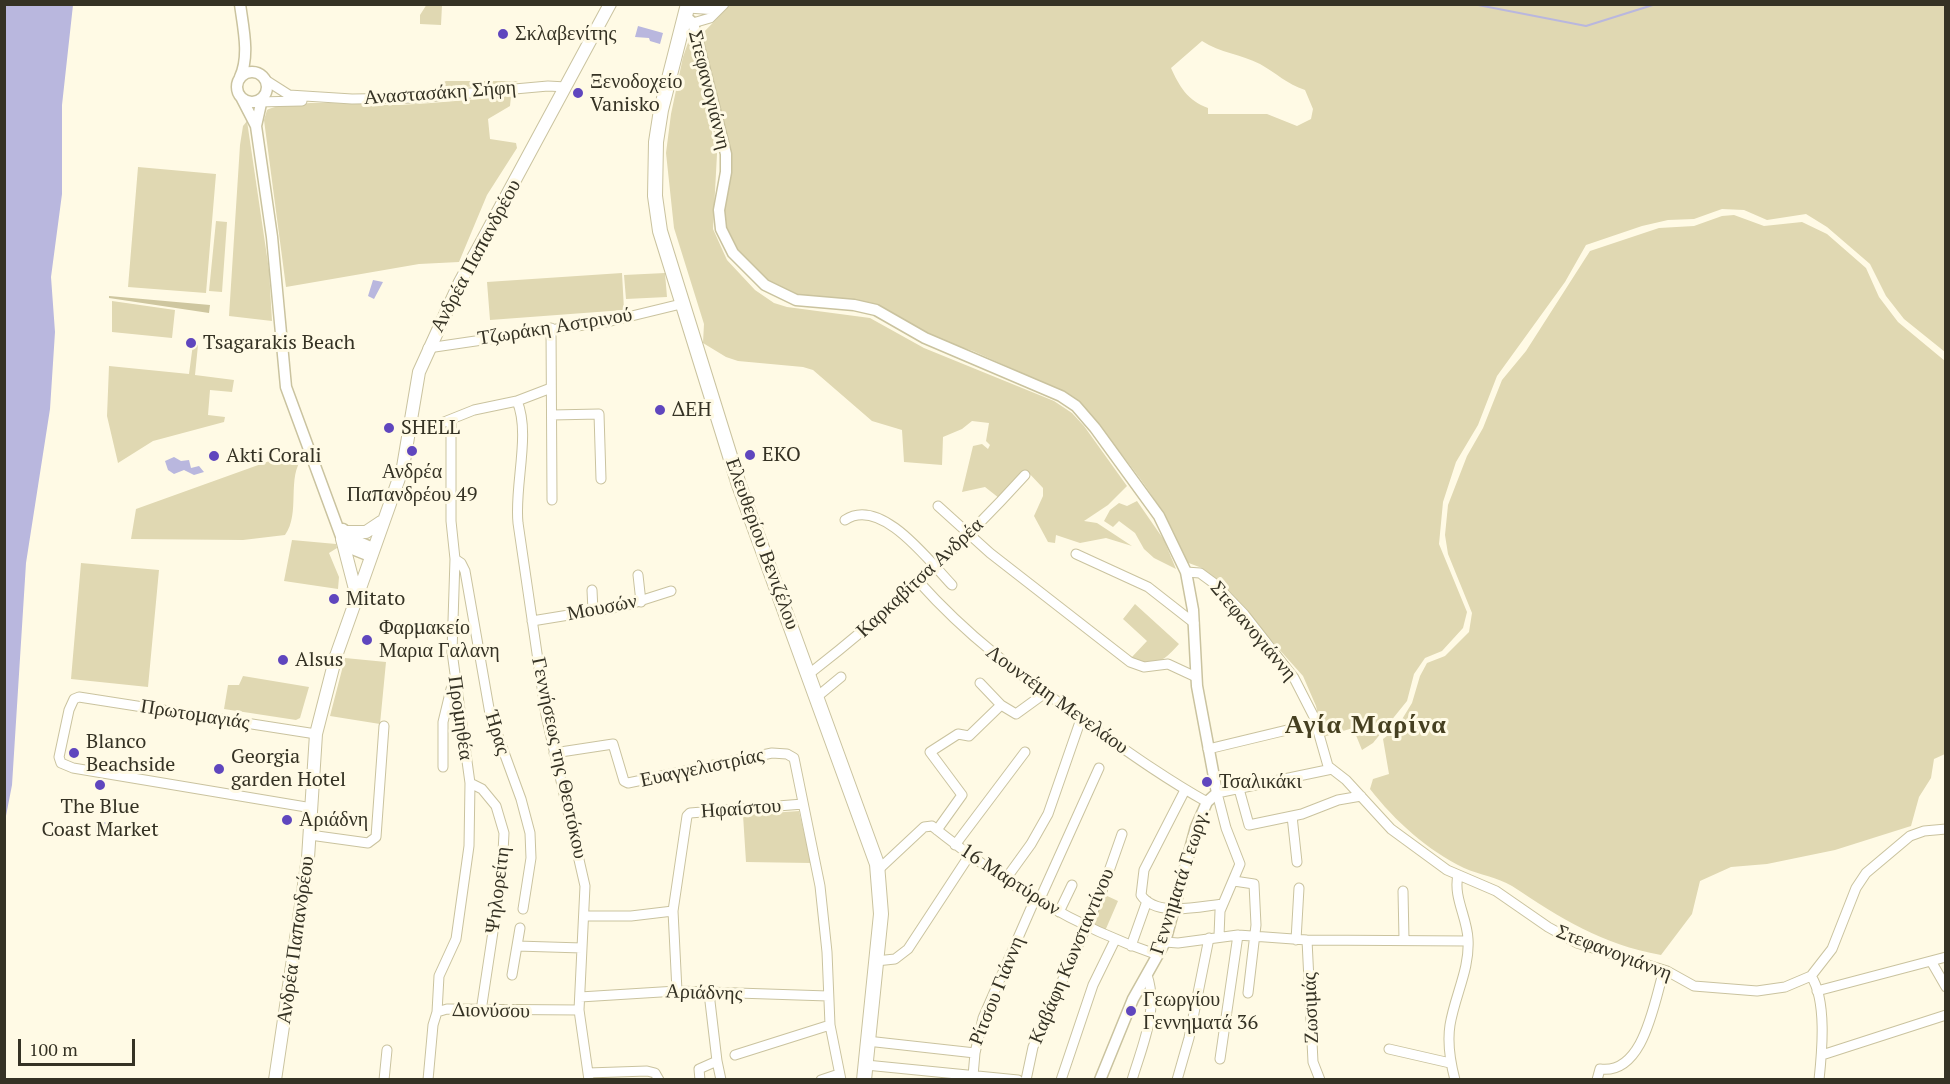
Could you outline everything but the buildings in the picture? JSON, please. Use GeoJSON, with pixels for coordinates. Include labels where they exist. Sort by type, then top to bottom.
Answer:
{"type":"FeatureCollection","features":[{"type":"Feature","properties":{"kind":"main road","name":"Ανδρέα Παπανδρέου"},"geometry":{"type":"LineString","coordinates":[[275,1080],[310,835],[316,734],[336,656],[381,522],[400,475],[416,382],[428,348],[503,201],[610,4]]}},
{"type":"Feature","properties":{"kind":"main road","name":"Ελευθερίου Βενιζέλου"},"geometry":{"type":"LineString","coordinates":[[689,11],[661,110],[655,168],[656,206],[660,231],[681,304],[753,526],[818,696],[871,842],[878,870],[881,906],[864,1080]]}},
{"type":"Feature","properties":{"kind":"main road"},"geometry":{"type":"LineString","coordinates":[[357,595],[341,531],[367,531],[381,522]]}},
{"type":"Feature","properties":{"kind":"street"},"geometry":{"type":"LineString","coordinates":[[240,4],[245,37],[244,64],[237,88],[256,126]]}},
{"type":"Feature","properties":{"kind":"street"},"geometry":{"type":"LineString","coordinates":[[706,4],[721,7]]}},
{"type":"Feature","properties":{"kind":"street"},"geometry":{"type":"LineString","coordinates":[[689,11],[721,7]]}},
{"type":"Feature","properties":{"kind":"street"},"geometry":{"type":"LineString","coordinates":[[689,11],[710,18],[721,7]]}},
{"type":"Feature","properties":{"kind":"street","name":"Στεφανογιάννη"},"geometry":{"type":"LineString","coordinates":[[689,11],[726,154],[726,169],[719,210],[720,224],[726,241],[740,261],[765,285],[783,296],[876,310],[925,338],[1069,401],[1095,428],[1155,510],[1175,544],[1186,572],[1198,572],[1209,579],[1244,614],[1294,678],[1316,723],[1326,762],[1391,829],[1458,875],[1496,891],[1548,927],[1577,943],[1664,970],[1694,986],[1737,992],[1785,987],[1810,976]]}},
{"type":"Feature","properties":{"kind":"street"},"geometry":{"type":"LineString","coordinates":[[245,37],[264,77],[267,92],[260,101],[256,126],[276,276],[282,367],[292,410],[341,531],[354,550],[372,552]]}},
{"type":"Feature","properties":{"kind":"street"},"geometry":{"type":"LineString","coordinates":[[240,78],[251,72],[264,77],[285,94],[313,98]]}},
{"type":"Feature","properties":{"kind":"street","name":"Αναστασάκη Σήφη"},"geometry":{"type":"LineString","coordinates":[[313,98],[407,99],[537,87],[566,87]]}},
{"type":"Feature","properties":{"kind":"street"},"geometry":{"type":"LineString","coordinates":[[241,97],[248,102],[302,101],[313,98]]}},
{"type":"Feature","properties":{"kind":"street","name":"Τζωράκη Αστρινού"},"geometry":{"type":"LineString","coordinates":[[428,348],[551,328],[611,321],[681,304]]}},
{"type":"Feature","properties":{"kind":"street"},"geometry":{"type":"LineString","coordinates":[[551,328],[552,500]]}},
{"type":"Feature","properties":{"kind":"street"},"geometry":{"type":"LineString","coordinates":[[409,427],[428,426],[451,420],[479,408],[517,401],[551,388]]}},
{"type":"Feature","properties":{"kind":"street","name":"Γεννήσεως της Θεοτόκου"},"geometry":{"type":"LineString","coordinates":[[517,401],[521,426],[517,511],[532,621],[554,753],[585,886],[579,1010],[589,1076]]}},
{"type":"Feature","properties":{"kind":"street"},"geometry":{"type":"LineString","coordinates":[[552,415],[599,414],[601,479]]}},
{"type":"Feature","properties":{"kind":"street","name":"Προμηθέα"},"geometry":{"type":"LineString","coordinates":[[437,1012],[439,976],[456,939],[469,846],[470,783],[455,686],[452,636],[455,559],[451,521],[451,420]]}},
{"type":"Feature","properties":{"kind":"street","name":"Καρκαβίτσα Ανδρέα"},"geometry":{"type":"LineString","coordinates":[[809,674],[869,627],[936,568],[1025,475]]}},
{"type":"Feature","properties":{"kind":"street"},"geometry":{"type":"LineString","coordinates":[[938,506],[970,535],[1130,662],[1144,667],[1168,664],[1196,677]]}},
{"type":"Feature","properties":{"kind":"street"},"geometry":{"type":"LineString","coordinates":[[844,520],[861,513],[883,519],[952,585]]}},
{"type":"Feature","properties":{"kind":"street"},"geometry":{"type":"LineString","coordinates":[[1076,554],[1148,587],[1194,623]]}},
{"type":"Feature","properties":{"kind":"street","name":"Ήρας"},"geometry":{"type":"LineString","coordinates":[[455,559],[461,563],[465,571],[492,721],[521,799],[530,833],[531,858],[523,909]]}},
{"type":"Feature","properties":{"kind":"street","name":"Γεννηματά Γεωργ."},"geometry":{"type":"LineString","coordinates":[[1100,1080],[1123,1022],[1165,942],[1194,833],[1207,802],[1216,793],[1196,677],[1194,623],[1186,572]]}},
{"type":"Feature","properties":{"kind":"street"},"geometry":{"type":"LineString","coordinates":[[638,575],[641,602]]}},
{"type":"Feature","properties":{"kind":"street","name":"Λουντέμη Μενελάου"},"geometry":{"type":"LineString","coordinates":[[920,582],[953,620],[981,645],[1045,693],[1185,790],[1207,802]]}},
{"type":"Feature","properties":{"kind":"street"},"geometry":{"type":"LineString","coordinates":[[592,590],[593,611]]}},
{"type":"Feature","properties":{"kind":"street","name":"Μουσών"},"geometry":{"type":"LineString","coordinates":[[532,621],[641,602],[671,591]]}},
{"type":"Feature","properties":{"kind":"street"},"geometry":{"type":"LineString","coordinates":[[818,696],[841,677]]}},
{"type":"Feature","properties":{"kind":"street"},"geometry":{"type":"LineString","coordinates":[[980,683],[1000,705],[1016,714],[1045,693]]}},
{"type":"Feature","properties":{"kind":"street"},"geometry":{"type":"LineString","coordinates":[[442,767],[443,722],[455,686]]}},
{"type":"Feature","properties":{"kind":"street","name":"Πρωτομαγιάς"},"geometry":{"type":"LineString","coordinates":[[312,808],[73,768],[61,763],[60,747],[74,699],[87,698],[316,734]]}},
{"type":"Feature","properties":{"kind":"street"},"geometry":{"type":"LineString","coordinates":[[878,870],[924,827],[932,826],[937,830],[962,795],[930,752],[958,734],[969,736],[1000,705]]}},
{"type":"Feature","properties":{"kind":"street"},"geometry":{"type":"LineString","coordinates":[[1005,880],[1048,814],[1081,718]]}},
{"type":"Feature","properties":{"kind":"street"},"geometry":{"type":"LineString","coordinates":[[1208,749],[1316,723]]}},
{"type":"Feature","properties":{"kind":"street"},"geometry":{"type":"LineString","coordinates":[[310,835],[368,843],[376,837],[384,726]]}},
{"type":"Feature","properties":{"kind":"street","name":"Ευαγγελιστρίας"},"geometry":{"type":"LineString","coordinates":[[554,753],[613,744],[627,783],[772,753],[787,753],[796,762],[802,804]]}},
{"type":"Feature","properties":{"kind":"street"},"geometry":{"type":"LineString","coordinates":[[955,845],[1025,753]]}},
{"type":"Feature","properties":{"kind":"street","name":"Ρίτσου Γιάννη"},"geometry":{"type":"LineString","coordinates":[[867,1041],[975,1053],[981,1023],[1099,768]]}},
{"type":"Feature","properties":{"kind":"street"},"geometry":{"type":"LineString","coordinates":[[1177,1080],[1223,904],[1240,864],[1216,793],[1332,769]]}},
{"type":"Feature","properties":{"kind":"street","name":"Ψηλορείτη"},"geometry":{"type":"LineString","coordinates":[[470,783],[482,789],[496,806],[504,833],[502,872],[481,1011]]}},
{"type":"Feature","properties":{"kind":"street"},"geometry":{"type":"LineString","coordinates":[[1239,789],[1249,825],[1292,816],[1338,800],[1361,796]]}},
{"type":"Feature","properties":{"kind":"street"},"geometry":{"type":"LineString","coordinates":[[1131,946],[1145,899],[1144,870],[1185,790]]}},
{"type":"Feature","properties":{"kind":"street","name":"Ηφαίστου"},"geometry":{"type":"LineString","coordinates":[[677,991],[673,911],[690,813],[802,804],[820,886],[828,952],[830,1025],[840,1077]]}},
{"type":"Feature","properties":{"kind":"street"},"geometry":{"type":"LineString","coordinates":[[1292,816],[1297,862]]}},
{"type":"Feature","properties":{"kind":"street","name":"16 Μαρτύρων"},"geometry":{"type":"LineString","coordinates":[[937,830],[969,856],[1037,900],[1115,940],[1158,955]]}},
{"type":"Feature","properties":{"kind":"street"},"geometry":{"type":"LineString","coordinates":[[1820,1080],[1821,1055],[1817,991],[1810,976],[1832,949],[1856,888],[1866,873],[1910,836],[1924,831],[1946,830]]}},
{"type":"Feature","properties":{"kind":"street","name":"Καβάφη Κωνσταντίνου"},"geometry":{"type":"LineString","coordinates":[[1026,1080],[1031,1052],[1122,834]]}},
{"type":"Feature","properties":{"kind":"street"},"geometry":{"type":"LineString","coordinates":[[876,961],[895,959],[908,950],[969,856]]}},
{"type":"Feature","properties":{"kind":"street"},"geometry":{"type":"LineString","coordinates":[[1455,1080],[1450,1063],[1449,1026],[1466,965],[1468,941],[1456,889],[1458,875]]}},
{"type":"Feature","properties":{"kind":"street"},"geometry":{"type":"LineString","coordinates":[[1234,881],[1254,883],[1255,936],[1248,993]]}},
{"type":"Feature","properties":{"kind":"street"},"geometry":{"type":"LineString","coordinates":[[1059,912],[1072,885]]}},
{"type":"Feature","properties":{"kind":"street"},"geometry":{"type":"LineString","coordinates":[[1296,940],[1299,888]]}},
{"type":"Feature","properties":{"kind":"street"},"geometry":{"type":"LineString","coordinates":[[1403,891],[1404,939]]}},
{"type":"Feature","properties":{"kind":"street"},"geometry":{"type":"LineString","coordinates":[[1145,899],[1174,908],[1223,904]]}},
{"type":"Feature","properties":{"kind":"street"},"geometry":{"type":"LineString","coordinates":[[585,916],[631,916],[673,911]]}},
{"type":"Feature","properties":{"kind":"street"},"geometry":{"type":"LineString","coordinates":[[512,975],[520,928]]}},
{"type":"Feature","properties":{"kind":"street"},"geometry":{"type":"LineString","coordinates":[[1165,942],[1178,943],[1238,935],[1296,940],[1468,941]]}},
{"type":"Feature","properties":{"kind":"street"},"geometry":{"type":"LineString","coordinates":[[1220,1059],[1238,935]]}},
{"type":"Feature","properties":{"kind":"street"},"geometry":{"type":"LineString","coordinates":[[1061,1080],[1092,985],[1115,940]]}},
{"type":"Feature","properties":{"kind":"street","name":"Ζωσιμάς"},"geometry":{"type":"LineString","coordinates":[[1307,940],[1313,1062],[1319,1078]]}},
{"type":"Feature","properties":{"kind":"street"},"geometry":{"type":"LineString","coordinates":[[517,946],[582,948]]}},
{"type":"Feature","properties":{"kind":"street"},"geometry":{"type":"LineString","coordinates":[[1817,991],[1946,957]]}},
{"type":"Feature","properties":{"kind":"street"},"geometry":{"type":"LineString","coordinates":[[1931,961],[1946,987]]}},
{"type":"Feature","properties":{"kind":"street"},"geometry":{"type":"LineString","coordinates":[[1597,1080],[1600,1069],[1618,1068],[1637,1052],[1664,970]]}},
{"type":"Feature","properties":{"kind":"street"},"geometry":{"type":"LineString","coordinates":[[1132,1080],[1149,1018],[1152,992],[1147,975]]}},
{"type":"Feature","properties":{"kind":"street","name":"Αριάδνης"},"geometry":{"type":"LineString","coordinates":[[580,997],[677,991],[828,996]]}},
{"type":"Feature","properties":{"kind":"street"},"geometry":{"type":"LineString","coordinates":[[709,993],[721,1080]]}},
{"type":"Feature","properties":{"kind":"street","name":"Διονύσου"},"geometry":{"type":"LineString","coordinates":[[428,1080],[432,1025],[437,1012],[447,1009],[579,1010]]}},
{"type":"Feature","properties":{"kind":"street"},"geometry":{"type":"LineString","coordinates":[[1821,1055],[1946,1015]]}},
{"type":"Feature","properties":{"kind":"street"},"geometry":{"type":"LineString","coordinates":[[735,1055],[830,1025]]}},
{"type":"Feature","properties":{"kind":"street"},"geometry":{"type":"LineString","coordinates":[[1389,1049],[1450,1063]]}},
{"type":"Feature","properties":{"kind":"street"},"geometry":{"type":"LineString","coordinates":[[384,1080],[387,1050]]}},
{"type":"Feature","properties":{"kind":"street"},"geometry":{"type":"LineString","coordinates":[[973,1076],[975,1053]]}},
{"type":"Feature","properties":{"kind":"street"},"geometry":{"type":"LineString","coordinates":[[700,1080],[699,1069],[717,1061]]}},
{"type":"Feature","properties":{"kind":"street"},"geometry":{"type":"LineString","coordinates":[[866,1065],[1018,1080]]}},
{"type":"Feature","properties":{"kind":"street"},"geometry":{"type":"LineString","coordinates":[[589,1076],[613,1076],[647,1071],[655,1073],[659,1080]]}},
{"type":"Feature","properties":{"kind":"street"},"geometry":{"type":"LineString","coordinates":[[821,1080],[840,1077]]}},
{"type":"Feature","properties":{"kind":"shaded area"},"geometry":{"type":"Polygon","coordinates":[[[427,4],[442,5],[441,25],[420,24],[420,15],[427,4]]]}},
{"type":"Feature","properties":{"kind":"shaded area"},"geometry":{"type":"Polygon","coordinates":[[[731,4],[1945,5],[1945,352],[1904,319],[1886,296],[1870,264],[1827,227],[1806,214],[1767,220],[1744,210],[1722,209],[1694,219],[1668,220],[1642,226],[1586,245],[1565,282],[1497,376],[1478,425],[1456,462],[1443,502],[1439,544],[1467,612],[1463,628],[1442,651],[1425,658],[1414,674],[1407,701],[1373,743],[1362,750],[1353,728],[1323,737],[1316,706],[1303,676],[1218,581],[1202,568],[1186,562],[1178,540],[1154,498],[1078,401],[1064,392],[973,351],[935,339],[897,319],[798,296],[773,286],[747,263],[726,235],[723,208],[728,189],[703,33],[731,4]],[[1202,41],[1171,68],[1185,92],[1208,108],[1208,114],[1267,114],[1297,126],[1311,119],[1313,109],[1305,90],[1287,82],[1260,64],[1202,41]]]}},
{"type":"Feature","properties":{"kind":"shaded area"},"geometry":{"type":"Polygon","coordinates":[[[690,37],[717,154],[713,229],[727,260],[755,290],[774,303],[787,307],[870,318],[924,348],[1054,401],[1072,413],[1127,486],[1108,505],[1084,521],[1097,523],[1132,546],[1106,538],[1080,543],[1056,535],[1055,543],[1048,542],[1034,516],[1043,496],[1043,488],[1026,470],[999,498],[985,487],[962,492],[973,446],[982,444],[988,449],[990,445],[986,441],[989,423],[972,421],[962,429],[943,437],[942,465],[904,462],[902,430],[872,421],[813,370],[738,361],[726,357],[703,343],[704,324],[674,228],[666,153],[671,114],[683,57],[690,37]]]}},
{"type":"Feature","properties":{"kind":"shaded area"},"geometry":{"type":"Polygon","coordinates":[[[444,82],[518,82],[445,89],[444,82]]]}},
{"type":"Feature","properties":{"kind":"shaded area"},"geometry":{"type":"Polygon","coordinates":[[[511,96],[510,106],[488,119],[490,139],[516,143],[517,148],[487,195],[459,262],[419,264],[286,287],[264,120],[267,110],[293,104],[400,105],[511,96]]]}},
{"type":"Feature","properties":{"kind":"shaded area"},"geometry":{"type":"Polygon","coordinates":[[[247,121],[269,270],[272,321],[229,316],[240,145],[243,126],[247,121]]]}},
{"type":"Feature","properties":{"kind":"shaded area"},"geometry":{"type":"Polygon","coordinates":[[[138,167],[216,174],[206,293],[128,287],[138,167]]]}},
{"type":"Feature","properties":{"kind":"shaded area"},"geometry":{"type":"Polygon","coordinates":[[[1734,215],[1764,226],[1802,222],[1827,234],[1866,268],[1879,297],[1898,322],[1945,361],[1945,754],[1934,759],[1931,778],[1919,797],[1911,826],[1835,850],[1767,864],[1731,867],[1700,881],[1692,914],[1661,955],[1619,944],[1583,929],[1506,883],[1450,861],[1412,834],[1370,789],[1373,779],[1389,774],[1383,739],[1396,729],[1412,703],[1420,676],[1427,663],[1445,656],[1469,632],[1472,613],[1448,554],[1445,535],[1448,505],[1467,456],[1483,428],[1502,380],[1526,351],[1590,251],[1659,228],[1694,226],[1722,216],[1734,215]]]}},
{"type":"Feature","properties":{"kind":"shaded area"},"geometry":{"type":"Polygon","coordinates":[[[216,221],[227,222],[222,292],[209,291],[216,221]]]}},
{"type":"Feature","properties":{"kind":"shaded area"},"geometry":{"type":"Polygon","coordinates":[[[622,273],[624,310],[490,320],[487,282],[622,273]]]}},
{"type":"Feature","properties":{"kind":"shaded area"},"geometry":{"type":"Polygon","coordinates":[[[665,273],[667,297],[626,299],[624,275],[665,273]]]}},
{"type":"Feature","properties":{"kind":"shaded area"},"geometry":{"type":"Polygon","coordinates":[[[109,296],[210,305],[209,313],[109,298],[109,296]]]}},
{"type":"Feature","properties":{"kind":"shaded area"},"geometry":{"type":"Polygon","coordinates":[[[112,301],[175,310],[172,338],[112,332],[112,301]]]}},
{"type":"Feature","properties":{"kind":"shaded area"},"geometry":{"type":"Polygon","coordinates":[[[193,344],[198,345],[195,375],[234,380],[232,392],[210,390],[208,415],[225,417],[224,422],[153,441],[118,463],[107,416],[109,366],[189,374],[193,344]]]}},
{"type":"Feature","properties":{"kind":"shaded area"},"geometry":{"type":"Polygon","coordinates":[[[300,450],[303,457],[295,475],[292,516],[285,535],[243,540],[131,539],[136,509],[300,450]]]}},
{"type":"Feature","properties":{"kind":"shaded area"},"geometry":{"type":"Polygon","coordinates":[[[1137,501],[1164,540],[1176,569],[1154,558],[1144,549],[1135,533],[1119,521],[1113,527],[1104,521],[1110,510],[1119,503],[1127,506],[1137,501]]]}},
{"type":"Feature","properties":{"kind":"shaded area"},"geometry":{"type":"Polygon","coordinates":[[[292,540],[336,544],[337,548],[329,553],[339,577],[338,589],[284,581],[292,540]]]}},
{"type":"Feature","properties":{"kind":"shaded area"},"geometry":{"type":"Polygon","coordinates":[[[81,563],[159,570],[148,687],[71,679],[81,563]]]}},
{"type":"Feature","properties":{"kind":"shaded area"},"geometry":{"type":"Polygon","coordinates":[[[1135,604],[1179,644],[1163,659],[1146,663],[1131,658],[1147,641],[1123,619],[1135,604]]]}},
{"type":"Feature","properties":{"kind":"shaded area"},"geometry":{"type":"Polygon","coordinates":[[[345,658],[386,662],[380,724],[330,716],[345,658]]]}},
{"type":"Feature","properties":{"kind":"shaded area"},"geometry":{"type":"Polygon","coordinates":[[[243,676],[309,687],[300,718],[296,720],[224,709],[228,685],[239,685],[243,676]]]}},
{"type":"Feature","properties":{"kind":"shaded area"},"geometry":{"type":"Polygon","coordinates":[[[799,811],[811,863],[746,862],[743,815],[799,811]]]}},
{"type":"Feature","properties":{"kind":"shaded area"},"geometry":{"type":"Polygon","coordinates":[[[1105,895],[1118,901],[1105,931],[1092,924],[1105,895]]]}},
{"type":"Feature","properties":{"kind":"water"},"geometry":{"type":"Polygon","coordinates":[[[5,4],[73,5],[62,105],[62,194],[51,277],[55,332],[50,409],[26,563],[12,785],[5,821],[5,4]]]}},
{"type":"Feature","properties":{"kind":"water"},"geometry":{"type":"Polygon","coordinates":[[[638,26],[663,33],[660,44],[650,41],[649,38],[635,37],[638,26]]]}},
{"type":"Feature","properties":{"kind":"water"},"geometry":{"type":"Polygon","coordinates":[[[373,280],[383,282],[374,299],[368,296],[373,280]]]}},
{"type":"Feature","properties":{"kind":"water"},"geometry":{"type":"Polygon","coordinates":[[[174,457],[181,461],[189,460],[191,468],[199,466],[204,472],[194,475],[184,470],[174,474],[168,470],[165,461],[174,457]]]}},
{"type":"Feature","properties":{"kind":"water"},"geometry":{"type":"Polygon","coordinates":[[[96,821],[120,825],[118,835],[95,832],[96,821]]]}},
{"type":"Feature","properties":{"kind":"waterway"},"geometry":{"type":"LineString","coordinates":[[1473,4],[1586,26],[1656,4]]}},
{"type":"Feature","properties":{"kind":"place","name":"Σκλαβενίτης"},"geometry":{"type":"Point","coordinates":[503,34]}},
{"type":"Feature","properties":{"kind":"place","name":"Ξενοδοχείο Vanisko"},"geometry":{"type":"Point","coordinates":[578,93]}},
{"type":"Feature","properties":{"kind":"place","name":"Tsagarakis Beach"},"geometry":{"type":"Point","coordinates":[191,343]}},
{"type":"Feature","properties":{"kind":"place","name":"ΔΕΗ"},"geometry":{"type":"Point","coordinates":[660,410]}},
{"type":"Feature","properties":{"kind":"place","name":"SHELL"},"geometry":{"type":"Point","coordinates":[389,428]}},
{"type":"Feature","properties":{"kind":"place","name":"Ανδρέα Παπανδρέου 49"},"geometry":{"type":"Point","coordinates":[412,451]}},
{"type":"Feature","properties":{"kind":"place","name":"EKO"},"geometry":{"type":"Point","coordinates":[750,455]}},
{"type":"Feature","properties":{"kind":"place","name":"Akti Corali"},"geometry":{"type":"Point","coordinates":[214,456]}},
{"type":"Feature","properties":{"kind":"place","name":"Mitato"},"geometry":{"type":"Point","coordinates":[334,599]}},
{"type":"Feature","properties":{"kind":"place","name":"Φαρμακείο Μαρια Γαλανη"},"geometry":{"type":"Point","coordinates":[367,640]}},
{"type":"Feature","properties":{"kind":"place","name":"Alsus"},"geometry":{"type":"Point","coordinates":[283,660]}},
{"type":"Feature","properties":{"kind":"place","name":"Blanco Beachside"},"geometry":{"type":"Point","coordinates":[74,753]}},
{"type":"Feature","properties":{"kind":"place","name":"Georgia garden Hotel"},"geometry":{"type":"Point","coordinates":[219,769]}},
{"type":"Feature","properties":{"kind":"place","name":"Τσαλικάκι"},"geometry":{"type":"Point","coordinates":[1207,782]}},
{"type":"Feature","properties":{"kind":"place","name":"The Blue Coast Market"},"geometry":{"type":"Point","coordinates":[100,785]}},
{"type":"Feature","properties":{"kind":"place","name":"Αριάδνη"},"geometry":{"type":"Point","coordinates":[287,820]}},
{"type":"Feature","properties":{"kind":"place","name":"Γεωργίου Γεννηματά 36"},"geometry":{"type":"Point","coordinates":[1131,1011]}},
{"type":"Feature","properties":{"kind":"district","name":"Αγία Μαρίνα"},"geometry":{"type":"Point","coordinates":[1366,726]}}]}
